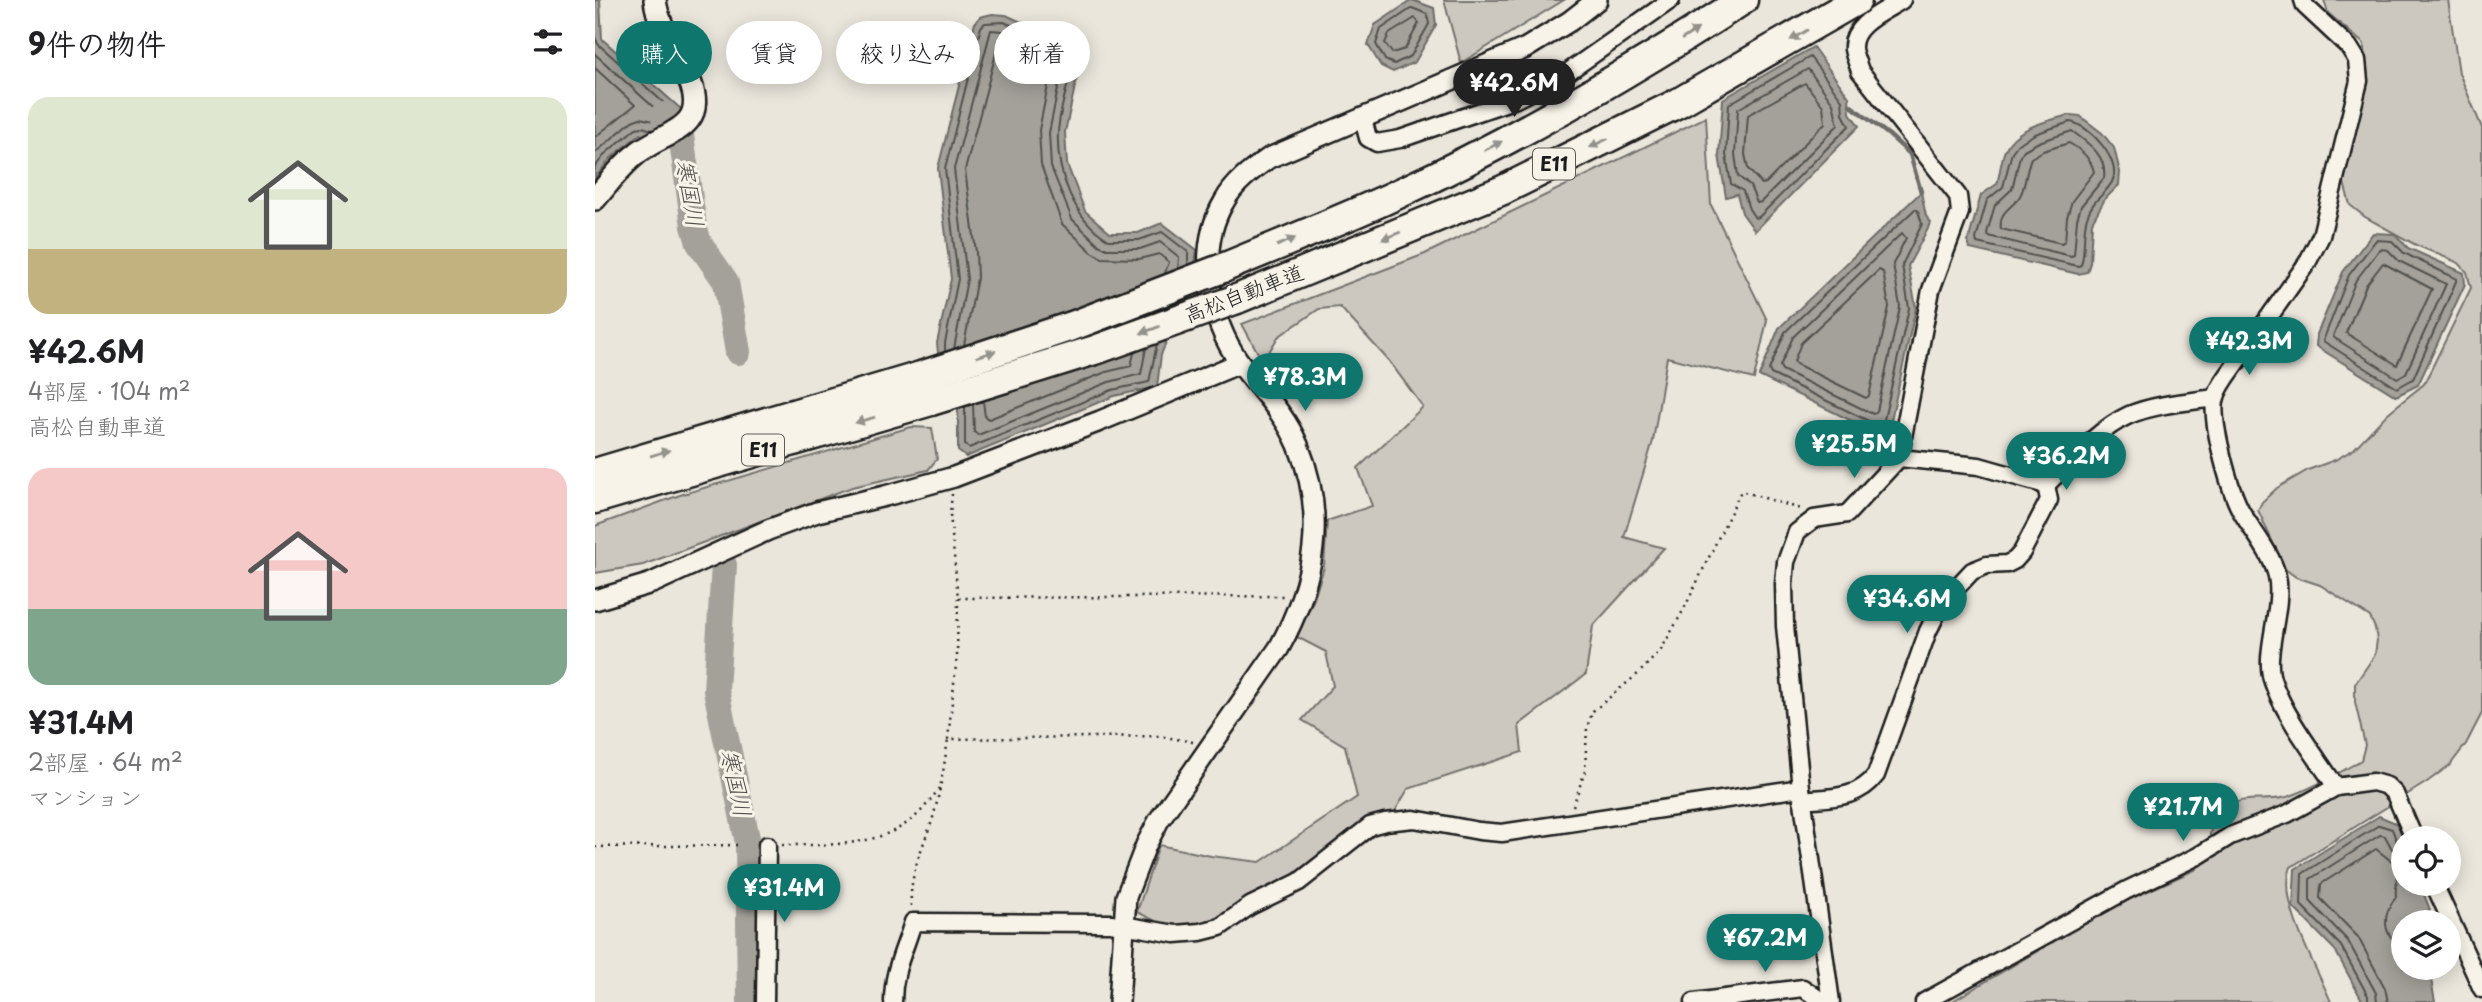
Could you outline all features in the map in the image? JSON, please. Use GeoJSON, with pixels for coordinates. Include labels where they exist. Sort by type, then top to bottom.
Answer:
{"type":"FeatureCollection","features":[{"type":"Feature","properties":{"kind":"highway","name":"高松自動車道"},"geometry":{"type":"LineString","coordinates":[[595,502],[926,388],[1075,324],[1223,268],[1400,193],[1545,120],[1665,51],[1743,0]]}},
{"type":"Feature","properties":{"kind":"highway","name":"高松自動車道"},"geometry":{"type":"LineString","coordinates":[[595,473],[926,388],[1098,349],[1237,299],[1503,190],[1678,103],[1857,0]]}},
{"type":"Feature","properties":{"kind":"main road"},"geometry":{"type":"LineString","coordinates":[[595,199],[636,153],[668,136],[690,120],[694,111],[695,97],[690,81],[663,30],[655,0]]}},
{"type":"Feature","properties":{"kind":"street"},"geometry":{"type":"LineString","coordinates":[[1119,1002],[1126,897],[1146,845],[1159,820],[1279,648],[1302,601],[1314,550],[1314,516],[1298,445],[1284,417],[1240,363],[1225,339],[1213,301],[1211,234],[1224,201],[1245,176],[1269,158],[1526,48],[1570,21],[1597,0]]}},
{"type":"Feature","properties":{"kind":"street"},"geometry":{"type":"LineString","coordinates":[[1363,119],[1368,138],[1377,143],[1400,139],[1516,99],[1565,75],[1671,0]]}},
{"type":"Feature","properties":{"kind":"street"},"geometry":{"type":"LineString","coordinates":[[1831,1002],[1801,794],[1785,625],[1784,584],[1786,562],[1797,532],[1814,519],[1847,514],[1899,458],[1931,290],[1960,212],[1958,196],[1860,71],[1853,50],[1855,37],[1861,27],[1902,0]]}},
{"type":"Feature","properties":{"kind":"street"},"geometry":{"type":"LineString","coordinates":[[2303,0],[2305,6],[2349,47],[2357,60],[2359,81],[2321,236],[2307,263],[2225,378],[2215,398],[2218,432],[2231,488],[2240,509],[2273,562],[2277,578],[2278,597],[2271,678],[2278,696],[2336,787]]}},
{"type":"Feature","properties":{"kind":"street"},"geometry":{"type":"LineString","coordinates":[[595,600],[652,583],[768,530],[817,512],[954,477],[1240,363]]}},
{"type":"Feature","properties":{"kind":"street"},"geometry":{"type":"LineString","coordinates":[[2046,485],[2104,430],[2129,415],[2165,405],[2215,398]]}},
{"type":"Feature","properties":{"kind":"street"},"geometry":{"type":"LineString","coordinates":[[1899,458],[1979,466],[2046,485]]}},
{"type":"Feature","properties":{"kind":"street"},"geometry":{"type":"LineString","coordinates":[[893,1002],[895,971],[913,922],[1124,924],[1175,934],[1200,932],[1220,927],[1250,906],[1299,882],[1370,826],[1385,822],[1414,819],[1502,833],[1801,794],[1842,796],[1858,792],[1867,787],[1876,775],[1924,642],[1942,603],[1972,571],[2015,560],[2022,552],[2049,500],[2046,485]]}},
{"type":"Feature","properties":{"kind":"street"},"geometry":{"type":"LineString","coordinates":[[1924,1002],[2127,890],[2198,856],[2230,836],[2287,814],[2336,787],[2373,782],[2386,786],[2395,794],[2409,826]]}},
{"type":"Feature","properties":{"kind":"street"},"geometry":{"type":"LineString","coordinates":[[765,1002],[767,845]]}},
{"type":"Feature","properties":{"kind":"street"},"geometry":{"type":"LineString","coordinates":[[2439,896],[2482,989]]}},
{"type":"Feature","properties":{"kind":"street"},"geometry":{"type":"LineString","coordinates":[[1695,1002],[1803,988],[1823,1002]]}},
{"type":"Feature","properties":{"kind":"path"},"geometry":{"type":"LineString","coordinates":[[913,922],[912,881],[941,788],[957,656],[958,598],[950,514],[954,477]]}},
{"type":"Feature","properties":{"kind":"path"},"geometry":{"type":"LineString","coordinates":[[1559,826],[1576,800],[1585,771],[1587,727],[1593,711],[1639,673],[1661,650],[1684,609],[1741,491],[1799,508],[1814,519]]}},
{"type":"Feature","properties":{"kind":"path"},"geometry":{"type":"LineString","coordinates":[[958,598],[1286,596],[1302,601]]}},
{"type":"Feature","properties":{"kind":"path"},"geometry":{"type":"LineString","coordinates":[[948,739],[1159,736],[1187,739],[1208,749]]}},
{"type":"Feature","properties":{"kind":"path"},"geometry":{"type":"LineString","coordinates":[[767,845],[824,845],[880,837],[917,815],[941,788]]}},
{"type":"Feature","properties":{"kind":"path"},"geometry":{"type":"LineString","coordinates":[[595,847],[737,845]]}},
{"type":"Feature","properties":{"kind":"shaded area"},"geometry":{"type":"Polygon","coordinates":[[[1444,0],[1564,0],[1461,63],[1444,0]]]}},
{"type":"Feature","properties":{"kind":"shaded area"},"geometry":{"type":"Polygon","coordinates":[[[2324,0],[2448,0],[2459,73],[2482,128],[2482,713],[2466,744],[2450,765],[2291,867],[2289,898],[2294,916],[2331,1002],[1951,1002],[2114,906],[2195,870],[2206,854],[2213,822],[2224,808],[2245,800],[2290,796],[2361,760],[2365,745],[2355,702],[2355,684],[2375,655],[2375,628],[2370,617],[2320,585],[2296,577],[2285,569],[2258,510],[2262,502],[2277,488],[2354,449],[2388,413],[2424,384],[2471,288],[2467,272],[2459,263],[2416,245],[2365,217],[2350,205],[2343,179],[2365,87],[2364,44],[2328,13],[2324,0]]]}},
{"type":"Feature","properties":{"kind":"shaded area"},"geometry":{"type":"Polygon","coordinates":[[[1706,117],[1711,205],[1767,320],[1754,379],[1667,357],[1653,441],[1624,537],[1664,548],[1593,626],[1586,674],[1519,725],[1522,752],[1408,789],[1394,813],[1364,823],[1297,876],[1215,924],[1168,927],[1137,912],[1159,845],[1211,856],[1260,862],[1357,797],[1345,746],[1302,720],[1333,686],[1326,652],[1297,637],[1314,599],[1324,567],[1327,521],[1372,506],[1358,468],[1423,407],[1389,361],[1340,307],[1319,309],[1278,337],[1263,362],[1242,324],[1425,254],[1706,117]]]}},
{"type":"Feature","properties":{"kind":"shaded area"},"geometry":{"type":"Polygon","coordinates":[[[911,427],[932,428],[937,459],[928,470],[852,487],[643,565],[595,573],[595,526],[680,495],[911,427]]]}},
{"type":"Feature","properties":{"kind":"water"},"geometry":{"type":"Polygon","coordinates":[[[595,0],[600,0],[602,39],[616,51],[616,84],[653,84],[682,110],[682,120],[656,139],[640,134],[611,158],[595,178],[595,0]]]}},
{"type":"Feature","properties":{"kind":"water"},"geometry":{"type":"Polygon","coordinates":[[[1412,0],[1434,8],[1436,25],[1415,62],[1393,72],[1381,66],[1368,45],[1375,25],[1412,0]]]}},
{"type":"Feature","properties":{"kind":"water"},"geometry":{"type":"Polygon","coordinates":[[[1006,15],[1019,21],[994,21],[994,84],[1076,84],[1065,132],[1067,164],[1085,211],[1110,233],[1138,233],[1162,223],[1197,250],[1194,271],[1161,355],[1157,387],[1114,396],[966,457],[958,451],[958,409],[939,362],[937,343],[951,279],[938,168],[959,84],[980,84],[980,21],[977,21],[980,17],[1006,15]]]}},
{"type":"Feature","properties":{"kind":"water"},"geometry":{"type":"Polygon","coordinates":[[[1813,47],[1849,97],[1850,113],[1859,126],[1755,231],[1742,213],[1737,194],[1726,197],[1719,155],[1723,99],[1813,47]]]}},
{"type":"Feature","properties":{"kind":"water"},"geometry":{"type":"Polygon","coordinates":[[[2069,115],[2080,116],[2102,133],[2114,148],[2120,172],[2119,185],[2105,199],[2092,222],[2087,272],[2078,274],[1970,249],[1968,242],[1981,195],[1997,184],[2005,150],[2010,142],[2024,130],[2069,115]]]}},
{"type":"Feature","properties":{"kind":"water"},"geometry":{"type":"Polygon","coordinates":[[[1921,192],[1926,216],[1931,223],[1908,266],[1916,307],[1887,438],[1759,376],[1779,328],[1921,192]]]}},
{"type":"Feature","properties":{"kind":"water"},"geometry":{"type":"Polygon","coordinates":[[[2373,233],[2395,234],[2408,248],[2464,273],[2465,284],[2418,385],[2396,396],[2316,346],[2317,334],[2343,272],[2373,233]]]}},
{"type":"Feature","properties":{"kind":"water"},"geometry":{"type":"Polygon","coordinates":[[[2379,816],[2398,824],[2399,826],[2391,826],[2391,896],[2425,896],[2430,910],[2391,910],[2391,980],[2431,980],[2435,1002],[2363,1002],[2335,950],[2293,907],[2295,869],[2379,816]]]}},
{"type":"Feature","properties":{"kind":"waterway"},"geometry":{"type":"LineString","coordinates":[[1850,105],[1910,154],[1921,192]]}},
{"type":"Feature","properties":{"kind":"waterway","name":"寒国川"},"geometry":{"type":"LineString","coordinates":[[663,115],[681,135],[694,226],[699,243],[726,282],[738,352]]}},
{"type":"Feature","properties":{"kind":"waterway","name":"寒国川"},"geometry":{"type":"LineString","coordinates":[[724,565],[716,690],[748,843],[750,1002]]}}]}
